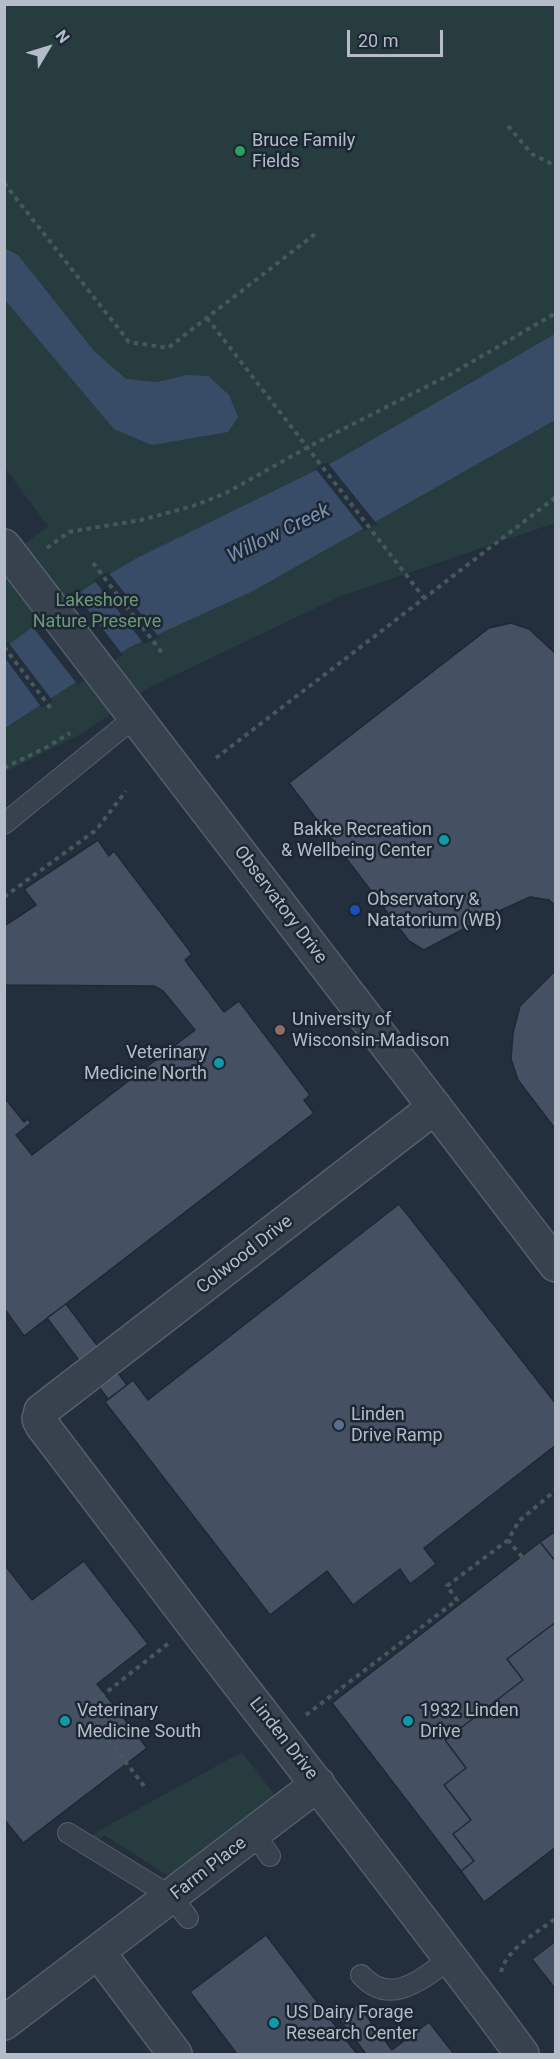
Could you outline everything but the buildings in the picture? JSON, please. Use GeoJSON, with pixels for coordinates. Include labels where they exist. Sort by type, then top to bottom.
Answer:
{"type":"FeatureCollection","features":[{"type":"Feature","properties":{"kind":"street","name":"Observatory Drive"},"geometry":{"type":"LineString","coordinates":[[13,557],[555,1265]]}},
{"type":"Feature","properties":{"kind":"street","name":"Colwood Drive"},"geometry":{"type":"LineString","coordinates":[[48,1413],[435,1107]]}},
{"type":"Feature","properties":{"kind":"street","name":"Linden Drive"},"geometry":{"type":"LineString","coordinates":[[48,1413],[264,1716],[451,1958],[522,2055]]}},
{"type":"Feature","properties":{"kind":"street","name":"Farm Place"},"geometry":{"type":"LineString","coordinates":[[4,2023],[98,1952],[180,1908],[262,1845],[318,1784]]}},
{"type":"Feature","properties":{"kind":"street"},"geometry":{"type":"LineString","coordinates":[[98,1952],[175,2055]]}},
{"type":"Feature","properties":{"kind":"lane"},"geometry":{"type":"LineString","coordinates":[[4,824],[135,717]]}},
{"type":"Feature","properties":{"kind":"lane"},"geometry":{"type":"LineString","coordinates":[[68,1833],[180,1908]]}},
{"type":"Feature","properties":{"kind":"lane"},"geometry":{"type":"LineString","coordinates":[[361,1975],[369,1985],[375,1988],[393,1990],[408,1987],[451,1958]]}},
{"type":"Feature","properties":{"kind":"path"},"geometry":{"type":"LineString","coordinates":[[508,126],[532,154],[555,166]]}},
{"type":"Feature","properties":{"kind":"path"},"geometry":{"type":"LineString","coordinates":[[4,183],[129,342],[168,348],[315,234]]}},
{"type":"Feature","properties":{"kind":"path"},"geometry":{"type":"LineString","coordinates":[[13,557],[69,532],[141,520],[193,506],[226,493],[308,447],[451,374],[555,313]]}},
{"type":"Feature","properties":{"kind":"path"},"geometry":{"type":"LineString","coordinates":[[207,318],[424,598]]}},
{"type":"Feature","properties":{"kind":"path"},"geometry":{"type":"LineString","coordinates":[[216,758],[555,497]]}},
{"type":"Feature","properties":{"kind":"path"},"geometry":{"type":"LineString","coordinates":[[93,563],[163,654]]}},
{"type":"Feature","properties":{"kind":"path"},"geometry":{"type":"LineString","coordinates":[[4,647],[53,711]]}},
{"type":"Feature","properties":{"kind":"path"},"geometry":{"type":"LineString","coordinates":[[4,768],[70,733]]}},
{"type":"Feature","properties":{"kind":"path"},"geometry":{"type":"LineString","coordinates":[[4,897],[96,830],[126,791]]}},
{"type":"Feature","properties":{"kind":"path"},"geometry":{"type":"LineString","coordinates":[[303,1717],[457,1600],[447,1586],[508,1540],[519,1521],[555,1490]]}},
{"type":"Feature","properties":{"kind":"path"},"geometry":{"type":"LineString","coordinates":[[508,1540],[522,1557]]}},
{"type":"Feature","properties":{"kind":"path"},"geometry":{"type":"LineString","coordinates":[[144,1786],[85,1709],[172,1641]]}},
{"type":"Feature","properties":{"kind":"path"},"geometry":{"type":"LineString","coordinates":[[499,1982],[502,1966],[513,1952],[555,1918]]}},
{"type":"Feature","properties":{"kind":"green space","name":"Lakeshore Nature Preserve"},"geometry":{"type":"Polygon","coordinates":[[[4,5],[556,5],[555,523],[341,596],[150,687],[81,734],[5,772],[5,559],[48,526],[5,468],[4,5]]]}},
{"type":"Feature","properties":{"kind":"green space"},"geometry":{"type":"Polygon","coordinates":[[[242,1752],[276,1797],[178,1873],[167,1875],[104,1835],[98,1841],[90,1837],[107,1826],[242,1752]]]}},
{"type":"Feature","properties":{"kind":"water"},"geometry":{"type":"Polygon","coordinates":[[[4,248],[18,255],[94,351],[126,379],[157,382],[187,375],[208,376],[229,395],[238,417],[228,432],[152,445],[114,429],[5,300],[4,248]]]}},
{"type":"Feature","properties":{"kind":"water","name":"Willow Creek"},"geometry":{"type":"Polygon","coordinates":[[[555,334],[555,420],[253,591],[130,647],[5,728],[4,648],[89,586],[137,558],[337,460],[555,334]]]}},
{"type":"Feature","properties":{"kind":"pier"},"geometry":{"type":"Polygon","coordinates":[[[327,462],[377,524],[365,531],[315,468],[327,462]]]}},
{"type":"Feature","properties":{"kind":"pier"},"geometry":{"type":"Polygon","coordinates":[[[108,572],[159,637],[144,644],[94,580],[108,572]]]}},
{"type":"Feature","properties":{"kind":"pier"},"geometry":{"type":"Polygon","coordinates":[[[75,593],[123,655],[78,685],[31,625],[75,593]]]}},
{"type":"Feature","properties":{"kind":"pier"},"geometry":{"type":"Polygon","coordinates":[[[8,642],[53,701],[42,708],[5,658],[4,644],[8,642]]]}},
{"type":"Feature","properties":{"kind":"place","name":"Bruce Family Fields"},"geometry":{"type":"Point","coordinates":[240,151]}},
{"type":"Feature","properties":{"kind":"place","name":"Bakke Recreation & Wellbeing Center"},"geometry":{"type":"Point","coordinates":[444,840]}},
{"type":"Feature","properties":{"kind":"place","name":"Observatory & Natatorium (WB)"},"geometry":{"type":"Point","coordinates":[355,910]}},
{"type":"Feature","properties":{"kind":"place","name":"University of Wisconsin-Madison"},"geometry":{"type":"Point","coordinates":[280,1030]}},
{"type":"Feature","properties":{"kind":"place","name":"Veterinary Medicine North"},"geometry":{"type":"Point","coordinates":[219,1063]}},
{"type":"Feature","properties":{"kind":"place","name":"Linden Drive Ramp"},"geometry":{"type":"Point","coordinates":[339,1425]}},
{"type":"Feature","properties":{"kind":"place","name":"Veterinary Medicine South"},"geometry":{"type":"Point","coordinates":[65,1721]}},
{"type":"Feature","properties":{"kind":"place","name":"1932 Linden Drive"},"geometry":{"type":"Point","coordinates":[408,1721]}},
{"type":"Feature","properties":{"kind":"place","name":"US Dairy Forage Research Center"},"geometry":{"type":"Point","coordinates":[274,2023]}}]}
